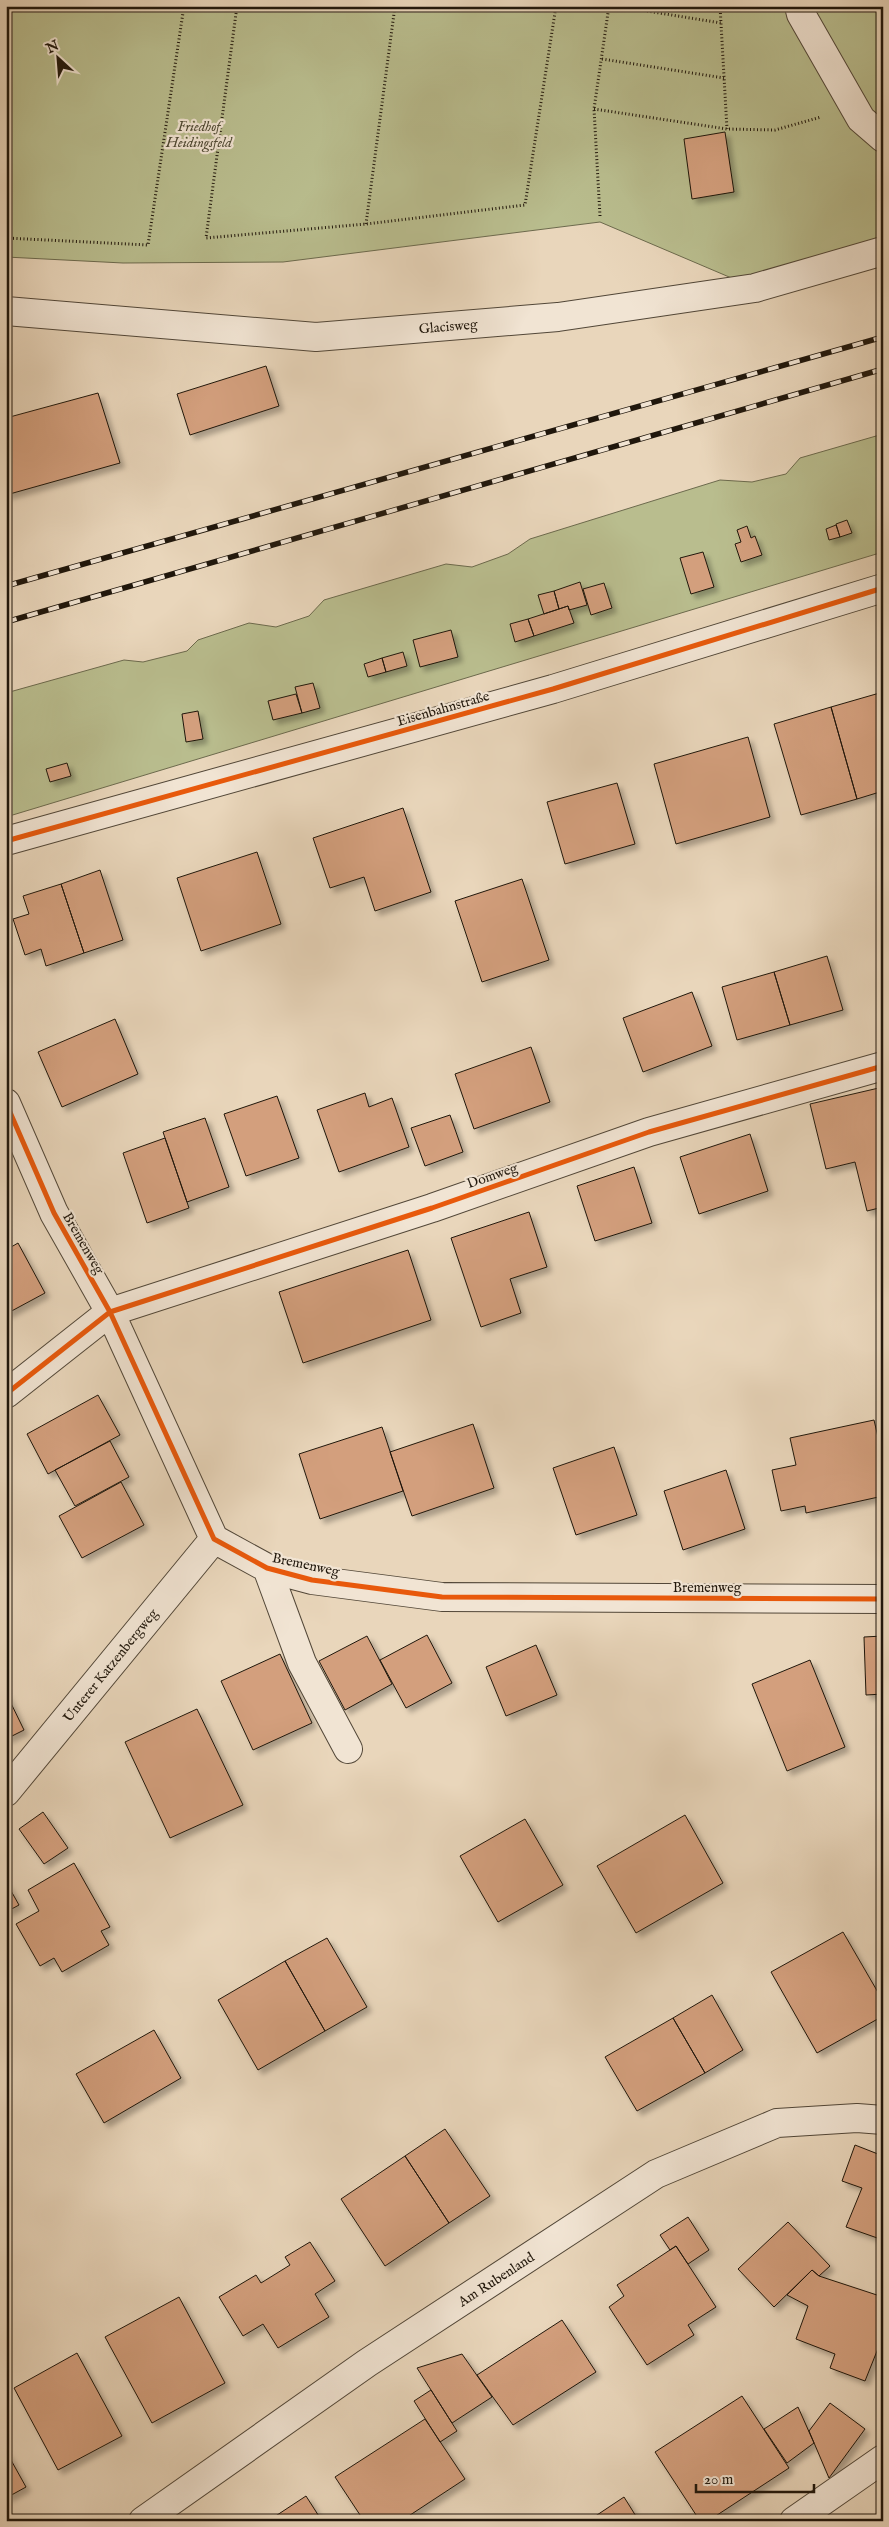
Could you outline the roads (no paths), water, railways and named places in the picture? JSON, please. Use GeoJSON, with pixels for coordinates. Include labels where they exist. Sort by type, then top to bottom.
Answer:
{"type":"FeatureCollection","features":[{"type":"Feature","properties":{"kind":"street"},"geometry":{"type":"LineString","coordinates":[[799,6],[800,14],[861,119],[883,138]]}},
{"type":"Feature","properties":{"kind":"street","name":"Glacisweg"},"geometry":{"type":"LineString","coordinates":[[6,311],[316,337],[558,316],[745,289],[883,251]]}},
{"type":"Feature","properties":{"kind":"street","name":"Eisenbahnstraße"},"geometry":{"type":"LineString","coordinates":[[6,841],[553,689],[883,588]]}},
{"type":"Feature","properties":{"kind":"street","name":"Domweg"},"geometry":{"type":"LineString","coordinates":[[110,1312],[432,1208],[649,1132],[883,1066]]}},
{"type":"Feature","properties":{"kind":"street","name":"Bremenweg"},"geometry":{"type":"LineString","coordinates":[[6,1103],[54,1213],[110,1312],[214,1539],[267,1568],[312,1580],[442,1597],[883,1599]]}},
{"type":"Feature","properties":{"kind":"street"},"geometry":{"type":"LineString","coordinates":[[6,1394],[110,1312]]}},
{"type":"Feature","properties":{"kind":"street","name":"Unterer Katzenbergweg"},"geometry":{"type":"LineString","coordinates":[[6,1792],[214,1539]]}},
{"type":"Feature","properties":{"kind":"street"},"geometry":{"type":"LineString","coordinates":[[267,1568],[302,1662],[348,1749]]}},
{"type":"Feature","properties":{"kind":"street","name":"Am Rubenland"},"geometry":{"type":"LineString","coordinates":[[143,2521],[366,2363],[656,2174],[777,2123],[857,2118],[883,2120]]}},
{"type":"Feature","properties":{"kind":"street"},"geometry":{"type":"LineString","coordinates":[[794,2521],[883,2460]]}},
{"type":"Feature","properties":{"kind":"railway"},"geometry":{"type":"LineString","coordinates":[[6,586],[883,337]]}},
{"type":"Feature","properties":{"kind":"railway"},"geometry":{"type":"LineString","coordinates":[[6,622],[883,369]]}},
{"type":"Feature","properties":{"kind":"park label","name":"Friedhof Heidingsfeld"},"geometry":{"type":"Point","coordinates":[199,134]}}]}
